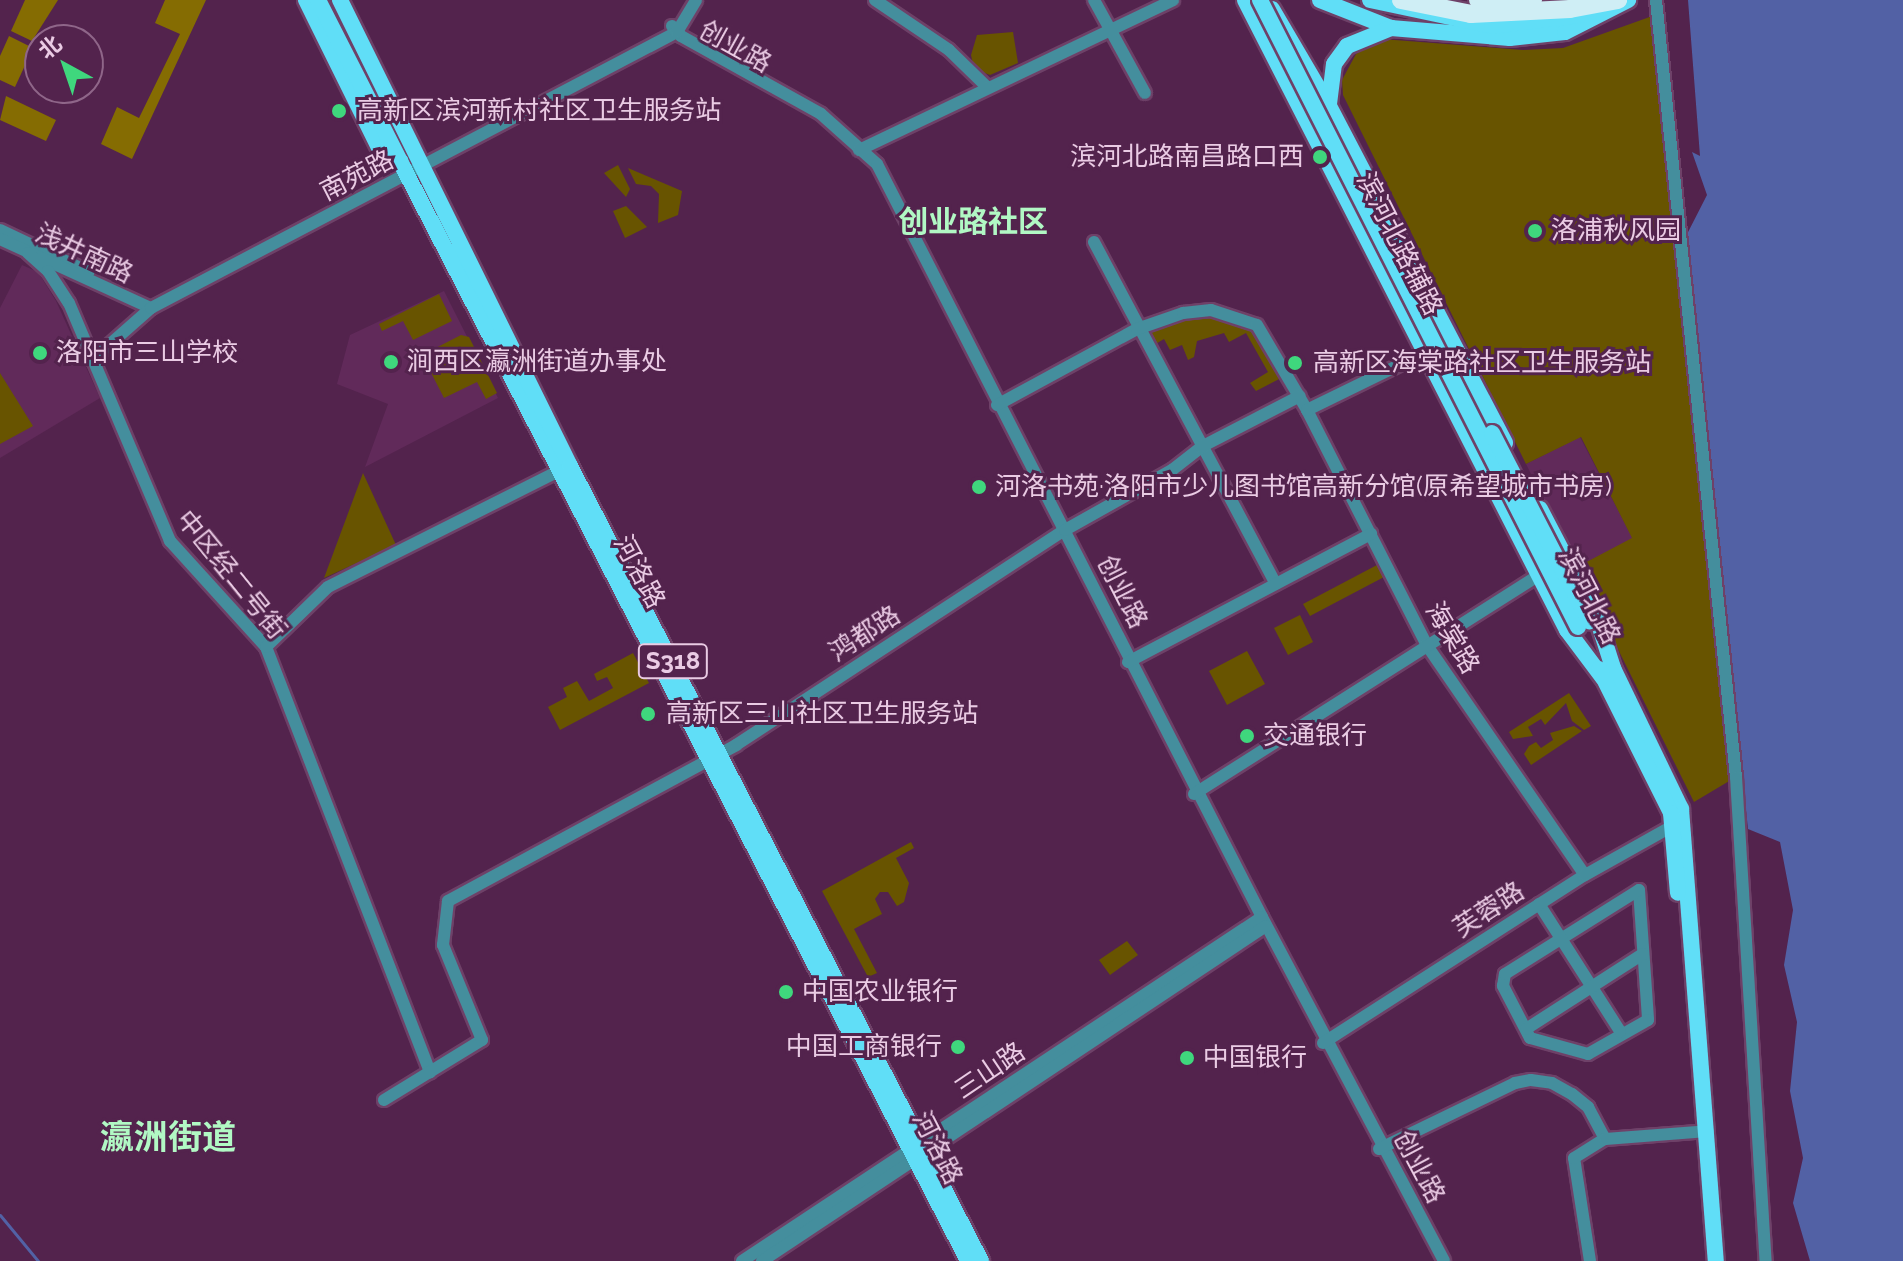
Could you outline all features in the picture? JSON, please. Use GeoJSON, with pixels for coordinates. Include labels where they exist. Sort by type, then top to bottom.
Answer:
{"type":"FeatureCollection","features":[{"type":"Feature","properties":{"kind":"highway"},"geometry":{"type":"LineString","coordinates":[[1401,0],[1471,14],[1570,9],[1618,0]]}},
{"type":"Feature","properties":{"kind":"highway"},"geometry":{"type":"LineString","coordinates":[[1478,0],[1540,0]]}},
{"type":"Feature","properties":{"kind":"main road","name":"河洛路"},"geometry":{"type":"LineString","coordinates":[[306,0],[348,60],[391,106]]}},
{"type":"Feature","properties":{"kind":"main road"},"geometry":{"type":"LineString","coordinates":[[318,0],[348,60]]}},
{"type":"Feature","properties":{"kind":"main road"},"geometry":{"type":"LineString","coordinates":[[329,0],[348,60]]}},
{"type":"Feature","properties":{"kind":"main road","name":"河洛路"},"geometry":{"type":"LineString","coordinates":[[340,0],[391,106],[410,167],[919,1151],[981,1261]]}},
{"type":"Feature","properties":{"kind":"main road","name":"滨河北路辅路"},"geometry":{"type":"LineString","coordinates":[[1245,0],[1428,352],[1567,630],[1608,674]]}},
{"type":"Feature","properties":{"kind":"main road","name":"滨河北路"},"geometry":{"type":"LineString","coordinates":[[1260,0],[1583,624]]}},
{"type":"Feature","properties":{"kind":"main road","name":"滨河北路辅路"},"geometry":{"type":"LineString","coordinates":[[1269,0],[1329,106],[1597,618],[1608,674]]}},
{"type":"Feature","properties":{"kind":"main road","name":"滨河北路"},"geometry":{"type":"LineString","coordinates":[[1269,0],[1608,674],[1675,791],[1716,1261]]}},
{"type":"Feature","properties":{"kind":"main road"},"geometry":{"type":"LineString","coordinates":[[1320,0],[1391,28],[1510,38],[1565,32],[1627,0]]}},
{"type":"Feature","properties":{"kind":"main road"},"geometry":{"type":"LineString","coordinates":[[1370,0],[1492,26],[1560,21],[1627,0]]}},
{"type":"Feature","properties":{"kind":"main road"},"geometry":{"type":"LineString","coordinates":[[1329,106],[1334,64],[1347,46],[1391,28]]}},
{"type":"Feature","properties":{"kind":"main road","name":"河洛路"},"geometry":{"type":"LineString","coordinates":[[348,60],[383,156],[410,167]]}},
{"type":"Feature","properties":{"kind":"main road","name":"滨河北路"},"geometry":{"type":"LineString","coordinates":[[1703,1132],[1709,1261]]}},
{"type":"Feature","properties":{"kind":"main road","name":"河洛路"},"geometry":{"type":"LineString","coordinates":[[919,1151],[968,1261]]}},
{"type":"Feature","properties":{"kind":"street"},"geometry":{"type":"LineString","coordinates":[[672,31],[686,0]]}},
{"type":"Feature","properties":{"kind":"street"},"geometry":{"type":"LineString","coordinates":[[672,31],[696,0]]}},
{"type":"Feature","properties":{"kind":"street"},"geometry":{"type":"LineString","coordinates":[[875,0],[949,50],[987,87]]}},
{"type":"Feature","properties":{"kind":"street"},"geometry":{"type":"LineString","coordinates":[[1094,0],[1145,93]]}},
{"type":"Feature","properties":{"kind":"street"},"geometry":{"type":"LineString","coordinates":[[860,148],[1173,0]]}},
{"type":"Feature","properties":{"kind":"street"},"geometry":{"type":"LineString","coordinates":[[1656,0],[1736,777],[1766,1261]]}},
{"type":"Feature","properties":{"kind":"street","name":"创业路"},"geometry":{"type":"LineString","coordinates":[[672,31],[819,118],[877,164],[1262,923],[1441,1261]]}},
{"type":"Feature","properties":{"kind":"street","name":"南苑路"},"geometry":{"type":"LineString","coordinates":[[91,358],[149,305],[672,31]]}},
{"type":"Feature","properties":{"kind":"street","name":"浅井南路"},"geometry":{"type":"LineString","coordinates":[[0,230],[149,305]]}},
{"type":"Feature","properties":{"kind":"street","name":"浅井南路"},"geometry":{"type":"LineString","coordinates":[[0,239],[149,305]]}},
{"type":"Feature","properties":{"kind":"street"},"geometry":{"type":"LineString","coordinates":[[1094,242],[1137,329],[1276,584]]}},
{"type":"Feature","properties":{"kind":"street","name":"中区经二号街"},"geometry":{"type":"LineString","coordinates":[[28,253],[48,271],[69,303],[170,541],[266,647],[430,1072]]}},
{"type":"Feature","properties":{"kind":"street","name":"海棠路"},"geometry":{"type":"LineString","coordinates":[[999,404],[1137,329],[1197,312],[1240,318],[1257,325],[1269,339],[1300,396],[1426,644],[1585,875]]}},
{"type":"Feature","properties":{"kind":"street"},"geometry":{"type":"LineString","coordinates":[[1307,410],[1451,341]]}},
{"type":"Feature","properties":{"kind":"street","name":"鸿都路"},"geometry":{"type":"LineString","coordinates":[[430,1072],[482,1040],[443,945],[448,901],[716,757],[1064,531],[1172,470],[1201,447],[1300,396]]}},
{"type":"Feature","properties":{"kind":"street"},"geometry":{"type":"LineString","coordinates":[[266,647],[328,587],[565,468]]}},
{"type":"Feature","properties":{"kind":"street"},"geometry":{"type":"LineString","coordinates":[[1130,660],[1371,534]]}},
{"type":"Feature","properties":{"kind":"street"},"geometry":{"type":"LineString","coordinates":[[1196,792],[1539,575]]}},
{"type":"Feature","properties":{"kind":"street","name":"芙蓉路"},"geometry":{"type":"LineString","coordinates":[[1325,1042],[1585,875],[1677,824]]}},
{"type":"Feature","properties":{"kind":"street"},"geometry":{"type":"LineString","coordinates":[[1639,890],[1643,954],[1648,1020],[1620,1031],[1588,1054],[1530,1038],[1503,986],[1505,974],[1639,890]]}},
{"type":"Feature","properties":{"kind":"street"},"geometry":{"type":"LineString","coordinates":[[1539,904],[1620,1031]]}},
{"type":"Feature","properties":{"kind":"street","name":"三山路"},"geometry":{"type":"LineString","coordinates":[[762,1261],[919,1151],[1262,923]]}},
{"type":"Feature","properties":{"kind":"street"},"geometry":{"type":"LineString","coordinates":[[1526,1029],[1643,954]]}},
{"type":"Feature","properties":{"kind":"street"},"geometry":{"type":"LineString","coordinates":[[384,1100],[430,1072]]}},
{"type":"Feature","properties":{"kind":"street"},"geometry":{"type":"LineString","coordinates":[[1381,1148],[1515,1083],[1531,1080],[1552,1083],[1572,1094],[1588,1107],[1605,1139]]}},
{"type":"Feature","properties":{"kind":"street"},"geometry":{"type":"LineString","coordinates":[[1590,1261],[1574,1158],[1605,1139],[1703,1132]]}},
{"type":"Feature","properties":{"kind":"street","name":"三山路"},"geometry":{"type":"LineString","coordinates":[[742,1261],[919,1151]]}},
{"type":"Feature","properties":{"kind":"shaded area"},"geometry":{"type":"Polygon","coordinates":[[[25,0],[58,0],[43,24],[24,24],[24,37],[11,31],[25,0]]]}},
{"type":"Feature","properties":{"kind":"shaded area"},"geometry":{"type":"Polygon","coordinates":[[[165,0],[206,0],[132,159],[101,144],[117,107],[139,118],[180,34],[155,23],[165,0]]]}},
{"type":"Feature","properties":{"kind":"shaded area"},"geometry":{"type":"Polygon","coordinates":[[[1658,14],[1736,777],[1694,802],[1577,567],[1632,538],[1581,437],[1526,464],[1343,95],[1342,80],[1356,54],[1382,39],[1523,50],[1563,48],[1658,14]]]}},
{"type":"Feature","properties":{"kind":"shaded area"},"geometry":{"type":"Polygon","coordinates":[[[1013,32],[1018,63],[990,75],[974,69],[971,55],[977,35],[1013,32]]]}},
{"type":"Feature","properties":{"kind":"shaded area"},"geometry":{"type":"Polygon","coordinates":[[[9,36],[24,44],[24,68],[15,87],[0,80],[0,56],[9,36]]]}},
{"type":"Feature","properties":{"kind":"shaded area"},"geometry":{"type":"Polygon","coordinates":[[[6,96],[56,120],[46,141],[0,120],[6,96]]]}},
{"type":"Feature","properties":{"kind":"shaded area"},"geometry":{"type":"Polygon","coordinates":[[[618,165],[630,189],[626,197],[604,173],[618,165]]]}},
{"type":"Feature","properties":{"kind":"shaded area"},"geometry":{"type":"Polygon","coordinates":[[[628,168],[682,191],[678,215],[658,223],[659,194],[651,186],[636,184],[628,168]]]}},
{"type":"Feature","properties":{"kind":"shaded area"},"geometry":{"type":"Polygon","coordinates":[[[626,206],[647,227],[625,238],[613,211],[626,206]]]}},
{"type":"Feature","properties":{"kind":"shaded area","name":"洛阳市三山学校"},"geometry":{"type":"Polygon","coordinates":[[[22,265],[38,272],[56,301],[100,398],[0,458],[0,308],[22,265]]]}},
{"type":"Feature","properties":{"kind":"shaded area"},"geometry":{"type":"Polygon","coordinates":[[[444,291],[498,398],[365,467],[388,404],[337,384],[350,335],[444,291]]]}},
{"type":"Feature","properties":{"kind":"shaded area"},"geometry":{"type":"Polygon","coordinates":[[[439,294],[452,321],[413,340],[403,321],[382,331],[379,324],[439,294]]]}},
{"type":"Feature","properties":{"kind":"shaded area"},"geometry":{"type":"Polygon","coordinates":[[[1211,316],[1257,332],[1285,376],[1256,391],[1250,383],[1268,372],[1246,333],[1229,342],[1224,333],[1197,341],[1194,357],[1188,360],[1182,345],[1170,350],[1164,339],[1154,345],[1147,333],[1181,318],[1211,316]]]}},
{"type":"Feature","properties":{"kind":"shaded area"},"geometry":{"type":"Polygon","coordinates":[[[461,335],[469,337],[497,393],[486,399],[477,382],[444,398],[422,355],[461,335]]]}},
{"type":"Feature","properties":{"kind":"shaded area"},"geometry":{"type":"Polygon","coordinates":[[[0,373],[33,426],[0,444],[0,373]]]}},
{"type":"Feature","properties":{"kind":"shaded area"},"geometry":{"type":"Polygon","coordinates":[[[1580,437],[1633,539],[1577,567],[1526,464],[1580,437]]]}},
{"type":"Feature","properties":{"kind":"shaded area"},"geometry":{"type":"Polygon","coordinates":[[[363,473],[396,545],[324,578],[363,473]]]}},
{"type":"Feature","properties":{"kind":"shaded area"},"geometry":{"type":"Polygon","coordinates":[[[1377,565],[1384,577],[1310,616],[1303,604],[1377,565]]]}},
{"type":"Feature","properties":{"kind":"shaded area"},"geometry":{"type":"Polygon","coordinates":[[[1300,615],[1313,642],[1288,655],[1274,628],[1300,615]]]}},
{"type":"Feature","properties":{"kind":"shaded area"},"geometry":{"type":"Polygon","coordinates":[[[1247,651],[1265,684],[1227,705],[1209,671],[1247,651]]]}},
{"type":"Feature","properties":{"kind":"shaded area"},"geometry":{"type":"Polygon","coordinates":[[[633,653],[649,683],[560,730],[548,707],[567,697],[563,688],[577,681],[589,701],[613,688],[607,677],[597,681],[594,674],[633,653]]]}},
{"type":"Feature","properties":{"kind":"shaded area"},"geometry":{"type":"Polygon","coordinates":[[[1569,693],[1591,726],[1584,730],[1572,721],[1566,703],[1545,725],[1541,719],[1528,727],[1533,736],[1513,739],[1509,732],[1569,693]]]}},
{"type":"Feature","properties":{"kind":"shaded area"},"geometry":{"type":"Polygon","coordinates":[[[1574,726],[1582,731],[1531,765],[1524,754],[1529,746],[1536,742],[1541,748],[1553,740],[1550,733],[1574,726]]]}},
{"type":"Feature","properties":{"kind":"shaded area"},"geometry":{"type":"Polygon","coordinates":[[[911,842],[914,848],[896,858],[909,883],[904,902],[897,906],[888,892],[880,892],[875,899],[882,914],[854,929],[877,973],[868,977],[822,891],[911,842]]]}},
{"type":"Feature","properties":{"kind":"shaded area"},"geometry":{"type":"Polygon","coordinates":[[[1127,941],[1138,955],[1110,975],[1099,960],[1127,941]]]}},
{"type":"Feature","properties":{"kind":"water"},"geometry":{"type":"Polygon","coordinates":[[[1688,0],[1903,0],[1903,1261],[1810,1261],[1793,1203],[1803,1158],[1790,1091],[1797,1022],[1784,965],[1793,910],[1780,842],[1748,829],[1684,240],[1707,195],[1692,152],[1700,156],[1688,0]]]}},
{"type":"Feature","properties":{"kind":"waterway"},"geometry":{"type":"LineString","coordinates":[[0,1215],[38,1261]]}},
{"type":"Feature","properties":{"kind":"place","name":"高新区滨河新村社区卫生服务站"},"geometry":{"type":"Point","coordinates":[339,111]}},
{"type":"Feature","properties":{"kind":"place","name":"滨河北路南昌路口西"},"geometry":{"type":"Point","coordinates":[1320,157]}},
{"type":"Feature","properties":{"kind":"place","name":"洛浦秋风园"},"geometry":{"type":"Point","coordinates":[1535,231]}},
{"type":"Feature","properties":{"kind":"place","name":"洛阳市三山学校"},"geometry":{"type":"Point","coordinates":[40,353]}},
{"type":"Feature","properties":{"kind":"place","name":"涧西区瀛洲街道办事处"},"geometry":{"type":"Point","coordinates":[391,362]}},
{"type":"Feature","properties":{"kind":"place","name":"高新区海棠路社区卫生服务站"},"geometry":{"type":"Point","coordinates":[1295,363]}},
{"type":"Feature","properties":{"kind":"place","name":"河洛书苑·洛阳市少儿图书馆高新分馆(原希望城市书房)"},"geometry":{"type":"Point","coordinates":[979,487]}},
{"type":"Feature","properties":{"kind":"place","name":"高新区三山社区卫生服务站"},"geometry":{"type":"Point","coordinates":[648,714]}},
{"type":"Feature","properties":{"kind":"place","name":"交通银行"},"geometry":{"type":"Point","coordinates":[1247,736]}},
{"type":"Feature","properties":{"kind":"place","name":"中国农业银行"},"geometry":{"type":"Point","coordinates":[786,992]}},
{"type":"Feature","properties":{"kind":"place","name":"中国工商银行"},"geometry":{"type":"Point","coordinates":[958,1047]}},
{"type":"Feature","properties":{"kind":"place","name":"中国银行"},"geometry":{"type":"Point","coordinates":[1187,1058]}},
{"type":"Feature","properties":{"kind":"district","name":"创业路社区"},"geometry":{"type":"Point","coordinates":[973,222]}},
{"type":"Feature","properties":{"kind":"district","name":"瀛洲街道"},"geometry":{"type":"Point","coordinates":[168,1138]}}]}
